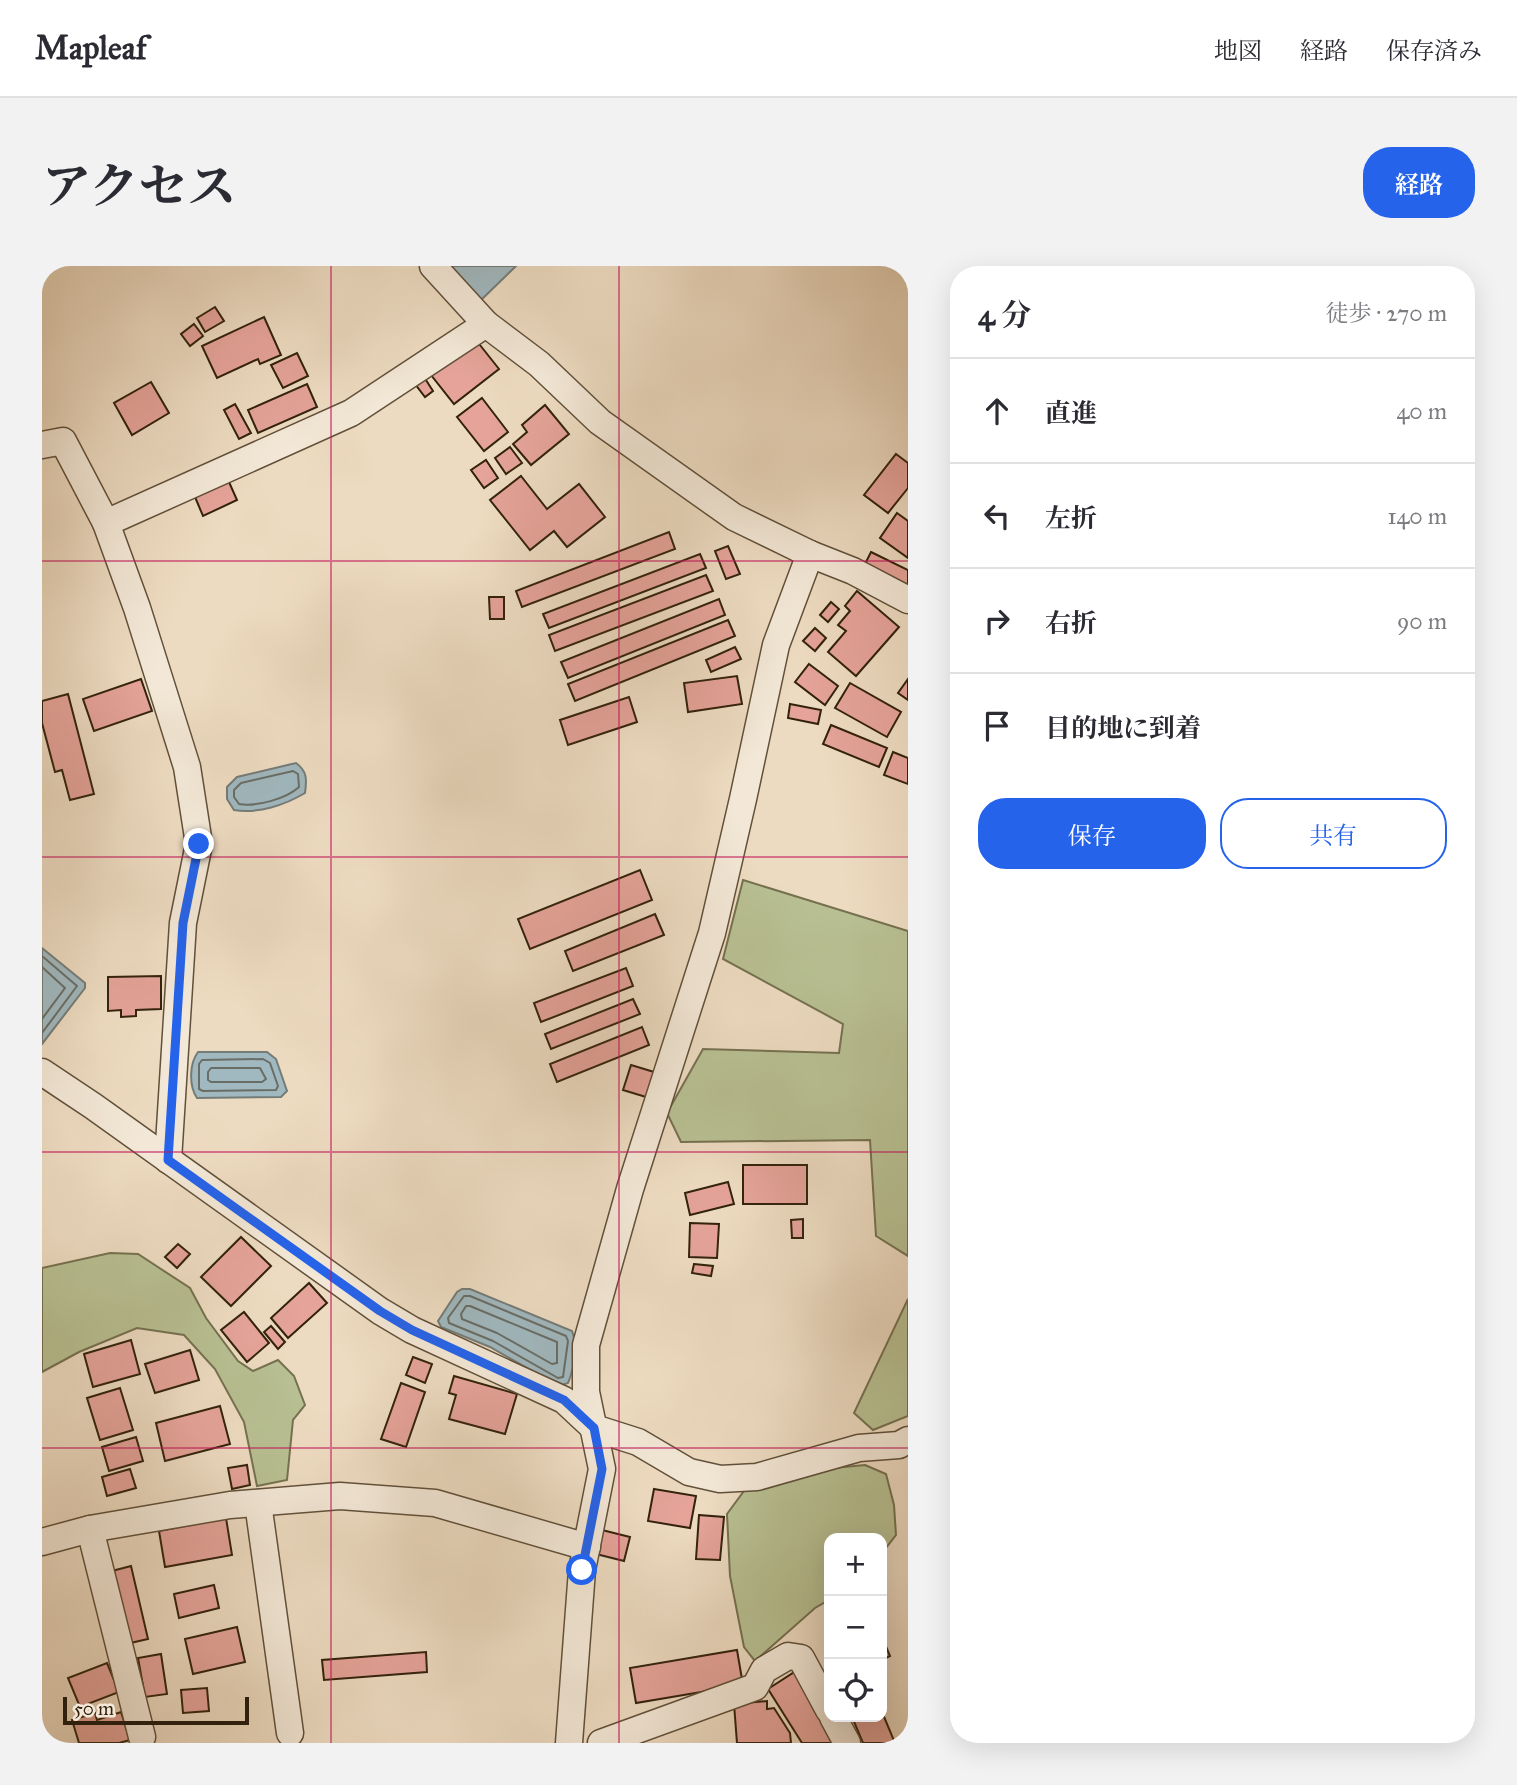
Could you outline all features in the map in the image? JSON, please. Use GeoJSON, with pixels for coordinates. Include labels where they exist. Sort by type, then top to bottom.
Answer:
{"type":"FeatureCollection","features":[{"type":"Feature","properties":{"kind":"street"},"geometry":{"type":"LineString","coordinates":[[433,266],[486,324],[539,364],[600,422],[734,517],[810,554],[852,570],[908,600]]}},
{"type":"Feature","properties":{"kind":"street"},"geometry":{"type":"LineString","coordinates":[[106,523],[351,412],[486,324]]}},
{"type":"Feature","properties":{"kind":"street"},"geometry":{"type":"LineString","coordinates":[[42,445],[62,441],[106,523],[187,768],[199,844],[183,923],[168,1160]]}},
{"type":"Feature","properties":{"kind":"street"},"geometry":{"type":"LineString","coordinates":[[569,1743],[582,1570],[602,1469],[586,1392],[586,1345],[629,1189],[712,933],[776,645],[810,554]]}},
{"type":"Feature","properties":{"kind":"street"},"geometry":{"type":"LineString","coordinates":[[42,1072],[380,1311],[412,1330],[564,1400],[594,1428],[638,1442],[690,1472],[720,1479],[757,1476],[859,1448],[899,1445],[908,1440]]}},
{"type":"Feature","properties":{"kind":"street"},"geometry":{"type":"LineString","coordinates":[[42,1542],[90,1530],[230,1505],[341,1496],[435,1503],[587,1547]]}},
{"type":"Feature","properties":{"kind":"street"},"geometry":{"type":"LineString","coordinates":[[258,1503],[290,1733]]}},
{"type":"Feature","properties":{"kind":"street"},"geometry":{"type":"LineString","coordinates":[[90,1530],[142,1737]]}},
{"type":"Feature","properties":{"kind":"street"},"geometry":{"type":"LineString","coordinates":[[601,1743],[755,1688],[764,1670],[788,1656],[801,1658],[824,1701]]}},
{"type":"Feature","properties":{"kind":"street"},"geometry":{"type":"LineString","coordinates":[[836,1722],[847,1743]]}},
{"type":"Feature","properties":{"kind":"green space"},"geometry":{"type":"Polygon","coordinates":[[[743,880],[908,931],[908,1256],[876,1236],[870,1140],[681,1142],[667,1113],[703,1049],[839,1053],[843,1024],[723,959],[743,880]]]}},
{"type":"Feature","properties":{"kind":"green space"},"geometry":{"type":"Polygon","coordinates":[[[110,1253],[138,1254],[190,1288],[206,1318],[238,1361],[253,1371],[278,1360],[294,1376],[305,1405],[293,1420],[287,1480],[257,1486],[244,1422],[215,1369],[184,1335],[137,1328],[79,1352],[42,1372],[42,1268],[110,1253]]]}},
{"type":"Feature","properties":{"kind":"green space"},"geometry":{"type":"Polygon","coordinates":[[[908,1299],[908,1416],[873,1430],[854,1413],[908,1299]]]}},
{"type":"Feature","properties":{"kind":"green space"},"geometry":{"type":"Polygon","coordinates":[[[865,1465],[886,1474],[894,1505],[896,1535],[887,1547],[887,1533],[824,1533],[824,1603],[755,1661],[744,1647],[730,1576],[727,1514],[744,1491],[833,1468],[865,1465]]]}},
{"type":"Feature","properties":{"kind":"water"},"geometry":{"type":"Polygon","coordinates":[[[452,266],[516,266],[479,302],[449,269],[452,266]]]}},
{"type":"Feature","properties":{"kind":"water"},"geometry":{"type":"Polygon","coordinates":[[[296,763],[304,772],[305,793],[280,805],[252,811],[234,810],[227,799],[227,787],[237,777],[296,763]]]}},
{"type":"Feature","properties":{"kind":"water"},"geometry":{"type":"Polygon","coordinates":[[[42,948],[85,983],[85,988],[42,1044],[42,948]]]}},
{"type":"Feature","properties":{"kind":"water"},"geometry":{"type":"Polygon","coordinates":[[[198,1052],[267,1052],[276,1059],[287,1091],[281,1097],[197,1098],[191,1075],[198,1052]]]}},
{"type":"Feature","properties":{"kind":"water"},"geometry":{"type":"Polygon","coordinates":[[[470,1289],[572,1331],[574,1357],[568,1383],[559,1386],[490,1347],[441,1327],[438,1321],[457,1292],[470,1289]]]}},
{"type":"Feature","properties":{"kind":"building"},"geometry":{"type":"Polygon","coordinates":[[[215,307],[224,321],[205,332],[197,318],[215,307]]]}},
{"type":"Feature","properties":{"kind":"building"},"geometry":{"type":"Polygon","coordinates":[[[264,317],[281,355],[260,364],[258,359],[217,378],[202,346],[264,317]]]}},
{"type":"Feature","properties":{"kind":"building"},"geometry":{"type":"Polygon","coordinates":[[[194,324],[203,336],[190,346],[181,334],[194,324]]]}},
{"type":"Feature","properties":{"kind":"building"},"geometry":{"type":"Polygon","coordinates":[[[476,340],[499,369],[454,404],[431,375],[476,340]]]}},
{"type":"Feature","properties":{"kind":"building"},"geometry":{"type":"Polygon","coordinates":[[[297,353],[308,376],[283,388],[271,365],[297,353]]]}},
{"type":"Feature","properties":{"kind":"building"},"geometry":{"type":"Polygon","coordinates":[[[424,377],[433,391],[425,397],[415,384],[424,377]]]}},
{"type":"Feature","properties":{"kind":"building"},"geometry":{"type":"Polygon","coordinates":[[[151,382],[169,413],[132,435],[114,403],[151,382]]]}},
{"type":"Feature","properties":{"kind":"building"},"geometry":{"type":"Polygon","coordinates":[[[307,384],[317,407],[258,433],[248,410],[307,384]]]}},
{"type":"Feature","properties":{"kind":"building"},"geometry":{"type":"Polygon","coordinates":[[[482,398],[508,432],[484,451],[457,417],[482,398]]]}},
{"type":"Feature","properties":{"kind":"building"},"geometry":{"type":"Polygon","coordinates":[[[235,404],[251,433],[239,439],[224,410],[235,404]]]}},
{"type":"Feature","properties":{"kind":"building"},"geometry":{"type":"Polygon","coordinates":[[[545,405],[569,434],[531,465],[513,444],[527,432],[522,425],[545,405]]]}},
{"type":"Feature","properties":{"kind":"building"},"geometry":{"type":"Polygon","coordinates":[[[510,447],[522,463],[506,474],[495,458],[510,447]]]}},
{"type":"Feature","properties":{"kind":"building"},"geometry":{"type":"Polygon","coordinates":[[[896,454],[908,463],[908,488],[888,513],[864,495],[896,454]]]}},
{"type":"Feature","properties":{"kind":"building"},"geometry":{"type":"Polygon","coordinates":[[[486,460],[498,478],[484,488],[471,470],[486,460]]]}},
{"type":"Feature","properties":{"kind":"building"},"geometry":{"type":"Polygon","coordinates":[[[521,476],[547,509],[579,484],[605,517],[567,547],[554,531],[530,550],[490,500],[521,476]]]}},
{"type":"Feature","properties":{"kind":"building"},"geometry":{"type":"Polygon","coordinates":[[[229,482],[237,500],[203,516],[195,497],[229,482]]]}},
{"type":"Feature","properties":{"kind":"building"},"geometry":{"type":"Polygon","coordinates":[[[897,513],[908,521],[908,558],[880,538],[897,513]]]}},
{"type":"Feature","properties":{"kind":"building"},"geometry":{"type":"Polygon","coordinates":[[[669,532],[675,549],[522,607],[516,591],[669,532]]]}},
{"type":"Feature","properties":{"kind":"building"},"geometry":{"type":"Polygon","coordinates":[[[728,546],[740,574],[726,579],[715,551],[728,546]]]}},
{"type":"Feature","properties":{"kind":"building"},"geometry":{"type":"Polygon","coordinates":[[[871,552],[908,570],[908,585],[865,564],[871,552]]]}},
{"type":"Feature","properties":{"kind":"building"},"geometry":{"type":"Polygon","coordinates":[[[700,554],[706,568],[549,628],[543,614],[700,554]]]}},
{"type":"Feature","properties":{"kind":"building"},"geometry":{"type":"Polygon","coordinates":[[[706,575],[713,591],[555,651],[549,635],[706,575]]]}},
{"type":"Feature","properties":{"kind":"building"},"geometry":{"type":"Polygon","coordinates":[[[857,591],[899,627],[856,676],[828,652],[846,631],[838,625],[850,611],[845,606],[857,591]]]}},
{"type":"Feature","properties":{"kind":"building"},"geometry":{"type":"Polygon","coordinates":[[[489,597],[504,597],[504,619],[490,619],[489,597]]]}},
{"type":"Feature","properties":{"kind":"building"},"geometry":{"type":"Polygon","coordinates":[[[719,599],[725,615],[568,678],[561,662],[719,599]]]}},
{"type":"Feature","properties":{"kind":"building"},"geometry":{"type":"Polygon","coordinates":[[[831,602],[839,609],[828,622],[820,615],[831,602]]]}},
{"type":"Feature","properties":{"kind":"building"},"geometry":{"type":"Polygon","coordinates":[[[728,620],[735,636],[575,701],[568,684],[728,620]]]}},
{"type":"Feature","properties":{"kind":"building"},"geometry":{"type":"Polygon","coordinates":[[[815,628],[826,638],[815,651],[803,641],[815,628]]]}},
{"type":"Feature","properties":{"kind":"building"},"geometry":{"type":"Polygon","coordinates":[[[735,647],[741,659],[711,672],[706,660],[735,647]]]}},
{"type":"Feature","properties":{"kind":"building"},"geometry":{"type":"Polygon","coordinates":[[[809,664],[838,686],[825,705],[795,682],[809,664]]]}},
{"type":"Feature","properties":{"kind":"building"},"geometry":{"type":"Polygon","coordinates":[[[737,676],[742,704],[688,712],[684,683],[737,676]]]}},
{"type":"Feature","properties":{"kind":"building"},"geometry":{"type":"Polygon","coordinates":[[[141,679],[152,711],[94,731],[83,699],[141,679]]]}},
{"type":"Feature","properties":{"kind":"building"},"geometry":{"type":"Polygon","coordinates":[[[908,679],[908,700],[898,693],[908,679]]]}},
{"type":"Feature","properties":{"kind":"building"},"geometry":{"type":"Polygon","coordinates":[[[850,683],[901,712],[887,737],[835,708],[850,683]]]}},
{"type":"Feature","properties":{"kind":"building"},"geometry":{"type":"Polygon","coordinates":[[[68,694],[94,794],[70,800],[62,770],[55,772],[42,723],[42,701],[68,694]]]}},
{"type":"Feature","properties":{"kind":"building"},"geometry":{"type":"Polygon","coordinates":[[[629,697],[637,722],[568,745],[560,720],[629,697]]]}},
{"type":"Feature","properties":{"kind":"building"},"geometry":{"type":"Polygon","coordinates":[[[790,704],[821,710],[818,724],[788,718],[790,704]]]}},
{"type":"Feature","properties":{"kind":"building"},"geometry":{"type":"Polygon","coordinates":[[[831,725],[887,748],[879,767],[823,744],[831,725]]]}},
{"type":"Feature","properties":{"kind":"building"},"geometry":{"type":"Polygon","coordinates":[[[893,752],[908,758],[908,784],[884,775],[893,752]]]}},
{"type":"Feature","properties":{"kind":"building"},"geometry":{"type":"Polygon","coordinates":[[[640,870],[652,900],[530,949],[518,919],[640,870]]]}},
{"type":"Feature","properties":{"kind":"building"},"geometry":{"type":"Polygon","coordinates":[[[655,914],[664,935],[573,971],[565,951],[655,914]]]}},
{"type":"Feature","properties":{"kind":"building"},"geometry":{"type":"Polygon","coordinates":[[[626,968],[633,986],[541,1022],[534,1003],[626,968]]]}},
{"type":"Feature","properties":{"kind":"building"},"geometry":{"type":"Polygon","coordinates":[[[161,976],[161,1009],[136,1010],[136,1016],[121,1017],[121,1010],[108,1011],[108,977],[161,976]]]}},
{"type":"Feature","properties":{"kind":"building"},"geometry":{"type":"Polygon","coordinates":[[[633,999],[640,1014],[551,1049],[545,1034],[633,999]]]}},
{"type":"Feature","properties":{"kind":"building"},"geometry":{"type":"Polygon","coordinates":[[[642,1027],[649,1045],[557,1082],[550,1064],[642,1027]]]}},
{"type":"Feature","properties":{"kind":"building"},"geometry":{"type":"Polygon","coordinates":[[[631,1065],[654,1072],[646,1097],[623,1090],[631,1065]]]}},
{"type":"Feature","properties":{"kind":"building"},"geometry":{"type":"Polygon","coordinates":[[[743,1165],[807,1165],[807,1204],[743,1204],[743,1165]]]}},
{"type":"Feature","properties":{"kind":"building"},"geometry":{"type":"Polygon","coordinates":[[[728,1182],[734,1204],[690,1215],[685,1193],[728,1182]]]}},
{"type":"Feature","properties":{"kind":"building"},"geometry":{"type":"Polygon","coordinates":[[[803,1219],[803,1238],[792,1238],[791,1220],[803,1219]]]}},
{"type":"Feature","properties":{"kind":"building"},"geometry":{"type":"Polygon","coordinates":[[[690,1223],[719,1224],[717,1258],[689,1257],[690,1223]]]}},
{"type":"Feature","properties":{"kind":"building"},"geometry":{"type":"Polygon","coordinates":[[[241,1237],[271,1266],[231,1306],[201,1277],[241,1237]]]}},
{"type":"Feature","properties":{"kind":"building"},"geometry":{"type":"Polygon","coordinates":[[[178,1244],[190,1254],[177,1268],[165,1257],[178,1244]]]}},
{"type":"Feature","properties":{"kind":"building"},"geometry":{"type":"Polygon","coordinates":[[[694,1264],[713,1266],[711,1276],[692,1273],[694,1264]]]}},
{"type":"Feature","properties":{"kind":"building"},"geometry":{"type":"Polygon","coordinates":[[[309,1283],[327,1303],[288,1338],[271,1318],[309,1283]]]}},
{"type":"Feature","properties":{"kind":"building"},"geometry":{"type":"Polygon","coordinates":[[[244,1312],[269,1343],[247,1362],[221,1330],[244,1312]]]}},
{"type":"Feature","properties":{"kind":"building"},"geometry":{"type":"Polygon","coordinates":[[[271,1326],[285,1342],[278,1349],[264,1332],[271,1326]]]}},
{"type":"Feature","properties":{"kind":"building"},"geometry":{"type":"Polygon","coordinates":[[[131,1340],[140,1374],[93,1387],[84,1354],[131,1340]]]}},
{"type":"Feature","properties":{"kind":"building"},"geometry":{"type":"Polygon","coordinates":[[[190,1350],[199,1380],[155,1393],[145,1364],[190,1350]]]}},
{"type":"Feature","properties":{"kind":"building"},"geometry":{"type":"Polygon","coordinates":[[[413,1357],[432,1364],[425,1383],[406,1375],[413,1357]]]}},
{"type":"Feature","properties":{"kind":"building"},"geometry":{"type":"Polygon","coordinates":[[[454,1376],[517,1394],[505,1434],[449,1419],[456,1395],[449,1393],[454,1376]]]}},
{"type":"Feature","properties":{"kind":"building"},"geometry":{"type":"Polygon","coordinates":[[[401,1383],[425,1392],[406,1447],[381,1439],[401,1383]]]}},
{"type":"Feature","properties":{"kind":"building"},"geometry":{"type":"Polygon","coordinates":[[[120,1388],[133,1430],[100,1440],[87,1398],[120,1388]]]}},
{"type":"Feature","properties":{"kind":"building"},"geometry":{"type":"Polygon","coordinates":[[[220,1406],[230,1444],[165,1461],[156,1423],[220,1406]]]}},
{"type":"Feature","properties":{"kind":"building"},"geometry":{"type":"Polygon","coordinates":[[[136,1437],[143,1461],[109,1471],[102,1447],[136,1437]]]}},
{"type":"Feature","properties":{"kind":"building"},"geometry":{"type":"Polygon","coordinates":[[[247,1465],[250,1485],[232,1489],[228,1468],[247,1465]]]}},
{"type":"Feature","properties":{"kind":"building"},"geometry":{"type":"Polygon","coordinates":[[[130,1469],[136,1488],[107,1496],[102,1477],[130,1469]]]}},
{"type":"Feature","properties":{"kind":"building"},"geometry":{"type":"Polygon","coordinates":[[[654,1489],[696,1496],[690,1528],[648,1521],[654,1489]]]}},
{"type":"Feature","properties":{"kind":"building"},"geometry":{"type":"Polygon","coordinates":[[[699,1515],[724,1517],[720,1560],[696,1559],[699,1515]]]}},
{"type":"Feature","properties":{"kind":"building"},"geometry":{"type":"Polygon","coordinates":[[[226,1518],[232,1555],[165,1567],[159,1531],[226,1518]]]}},
{"type":"Feature","properties":{"kind":"building"},"geometry":{"type":"Polygon","coordinates":[[[602,1530],[630,1537],[624,1561],[596,1554],[602,1530]]]}},
{"type":"Feature","properties":{"kind":"building"},"geometry":{"type":"Polygon","coordinates":[[[131,1566],[148,1639],[126,1644],[108,1572],[131,1566]]]}},
{"type":"Feature","properties":{"kind":"building"},"geometry":{"type":"Polygon","coordinates":[[[214,1585],[219,1608],[179,1618],[174,1594],[214,1585]]]}},
{"type":"Feature","properties":{"kind":"building"},"geometry":{"type":"Polygon","coordinates":[[[237,1627],[245,1662],[193,1674],[185,1639],[237,1627]]]}},
{"type":"Feature","properties":{"kind":"building"},"geometry":{"type":"Polygon","coordinates":[[[737,1650],[743,1685],[636,1703],[630,1668],[737,1650]]]}},
{"type":"Feature","properties":{"kind":"building"},"geometry":{"type":"Polygon","coordinates":[[[426,1652],[427,1672],[324,1680],[322,1660],[426,1652]]]}},
{"type":"Feature","properties":{"kind":"building"},"geometry":{"type":"Polygon","coordinates":[[[161,1654],[167,1694],[145,1697],[138,1658],[161,1654]]]}},
{"type":"Feature","properties":{"kind":"building"},"geometry":{"type":"Polygon","coordinates":[[[107,1663],[119,1692],[80,1707],[68,1678],[107,1663]]]}},
{"type":"Feature","properties":{"kind":"building"},"geometry":{"type":"Polygon","coordinates":[[[796,1671],[824,1716],[824,1722],[828,1722],[841,1743],[802,1743],[768,1689],[796,1671]]]}},
{"type":"Feature","properties":{"kind":"building"},"geometry":{"type":"Polygon","coordinates":[[[207,1688],[209,1711],[183,1713],[181,1690],[207,1688]]]}},
{"type":"Feature","properties":{"kind":"building"},"geometry":{"type":"Polygon","coordinates":[[[767,1701],[767,1709],[774,1708],[790,1733],[791,1743],[737,1743],[734,1704],[767,1701]]]}},
{"type":"Feature","properties":{"kind":"building"},"geometry":{"type":"Polygon","coordinates":[[[121,1712],[130,1740],[119,1743],[79,1743],[72,1720],[95,1713],[97,1720],[121,1712]]]}},
{"type":"Feature","properties":{"kind":"building"},"geometry":{"type":"Polygon","coordinates":[[[854,1722],[886,1722],[895,1743],[863,1743],[854,1722]]]}},
{"type":"Feature","properties":{"kind":"route"},"geometry":{"type":"LineString","coordinates":[[199,844],[183,923],[168,1160],[380,1311],[412,1330],[564,1400],[594,1428],[602,1469],[582,1570]]}}]}
